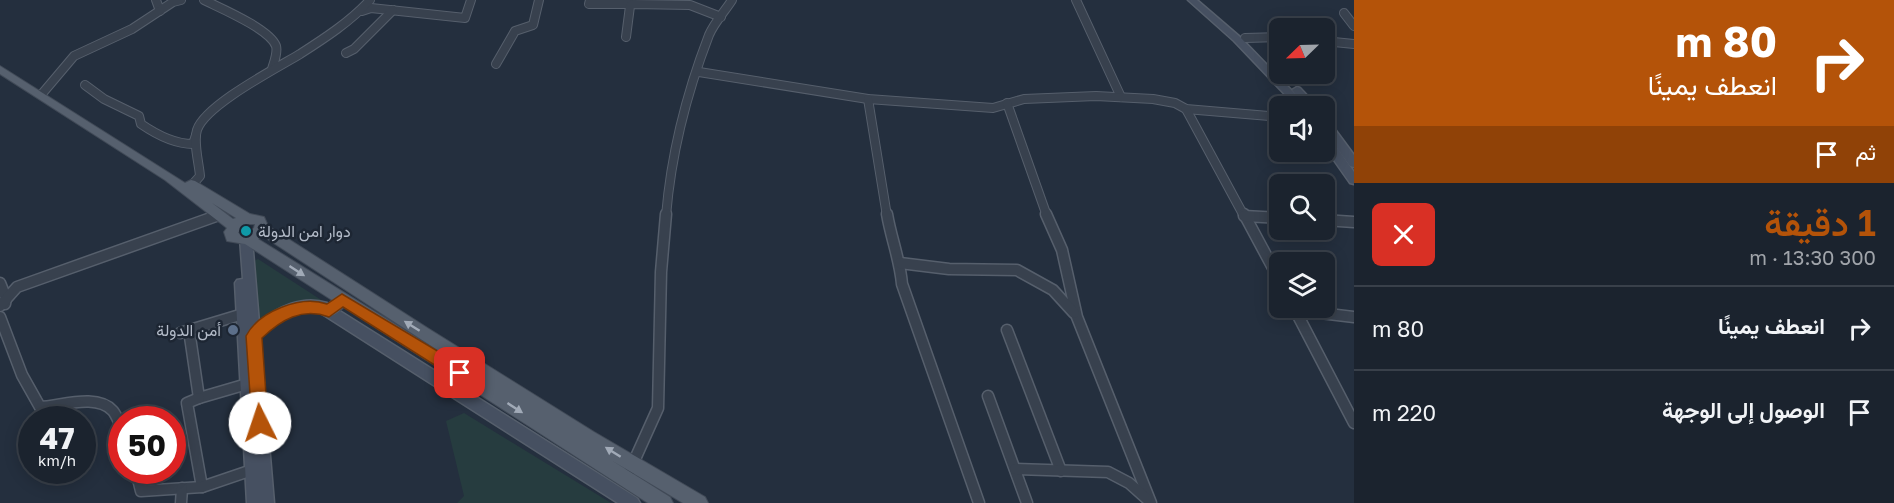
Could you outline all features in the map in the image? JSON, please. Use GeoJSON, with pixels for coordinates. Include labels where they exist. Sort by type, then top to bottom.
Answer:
{"type":"FeatureCollection","features":[{"type":"Feature","properties":{"kind":"main road"},"geometry":{"type":"LineString","coordinates":[[1192,0],[1241,38],[1297,96]]}},
{"type":"Feature","properties":{"kind":"main road"},"geometry":{"type":"LineString","coordinates":[[1200,0],[1269,63]]}},
{"type":"Feature","properties":{"kind":"main road"},"geometry":{"type":"LineString","coordinates":[[0,69],[169,177],[219,215],[241,236],[342,300],[465,367],[699,503]]}},
{"type":"Feature","properties":{"kind":"main road"},"geometry":{"type":"LineString","coordinates":[[1289,84],[1299,96]]}},
{"type":"Feature","properties":{"kind":"main road"},"geometry":{"type":"LineString","coordinates":[[1335,136],[1354,163]]}},
{"type":"Feature","properties":{"kind":"main road"},"geometry":{"type":"LineString","coordinates":[[1335,153],[1354,180]]}},
{"type":"Feature","properties":{"kind":"main road"},"geometry":{"type":"LineString","coordinates":[[169,177],[192,185],[248,219],[259,220],[261,228],[664,503]]}},
{"type":"Feature","properties":{"kind":"main road"},"geometry":{"type":"LineString","coordinates":[[248,219],[241,236],[243,314],[248,384],[258,468],[266,503]]}},
{"type":"Feature","properties":{"kind":"main road"},"geometry":{"type":"LineString","coordinates":[[241,236],[261,228]]}},
{"type":"Feature","properties":{"kind":"main road"},"geometry":{"type":"LineString","coordinates":[[241,236],[254,336],[258,468],[255,503]]}},
{"type":"Feature","properties":{"kind":"main road"},"geometry":{"type":"LineString","coordinates":[[329,311],[342,300]]}},
{"type":"Feature","properties":{"kind":"main road"},"geometry":{"type":"LineString","coordinates":[[254,336],[272,319],[292,310],[312,306],[329,311],[632,503]]}},
{"type":"Feature","properties":{"kind":"main road"},"geometry":{"type":"LineString","coordinates":[[450,386],[465,367]]}},
{"type":"Feature","properties":{"kind":"street"},"geometry":{"type":"LineString","coordinates":[[156,0],[160,11]]}},
{"type":"Feature","properties":{"kind":"street"},"geometry":{"type":"LineString","coordinates":[[41,95],[74,56],[132,29],[172,2],[182,0]]}},
{"type":"Feature","properties":{"kind":"street"},"geometry":{"type":"LineString","coordinates":[[204,0],[250,25],[275,43],[272,69]]}},
{"type":"Feature","properties":{"kind":"street"},"geometry":{"type":"LineString","coordinates":[[85,85],[104,99],[139,116],[141,124],[152,132],[186,145],[193,144],[200,124],[228,98],[303,52],[359,12],[370,0]]}},
{"type":"Feature","properties":{"kind":"street"},"geometry":{"type":"LineString","coordinates":[[359,12],[371,8],[465,18],[471,0]]}},
{"type":"Feature","properties":{"kind":"street"},"geometry":{"type":"LineString","coordinates":[[496,64],[515,31],[533,25],[539,0]]}},
{"type":"Feature","properties":{"kind":"street"},"geometry":{"type":"LineString","coordinates":[[590,0],[589,4],[688,5],[711,9],[721,17]]}},
{"type":"Feature","properties":{"kind":"street"},"geometry":{"type":"LineString","coordinates":[[626,479],[658,408],[661,272],[668,189],[683,117],[710,33],[732,0]]}},
{"type":"Feature","properties":{"kind":"street"},"geometry":{"type":"LineString","coordinates":[[1076,0],[1121,97]]}},
{"type":"Feature","properties":{"kind":"street"},"geometry":{"type":"LineString","coordinates":[[626,37],[630,6],[633,4]]}},
{"type":"Feature","properties":{"kind":"street"},"geometry":{"type":"LineString","coordinates":[[346,53],[354,49],[393,10]]}},
{"type":"Feature","properties":{"kind":"street"},"geometry":{"type":"LineString","coordinates":[[1344,13],[1354,26]]}},
{"type":"Feature","properties":{"kind":"street"},"geometry":{"type":"LineString","coordinates":[[1241,38],[1269,36]]}},
{"type":"Feature","properties":{"kind":"street"},"geometry":{"type":"LineString","coordinates":[[1335,42],[1354,44]]}},
{"type":"Feature","properties":{"kind":"street"},"geometry":{"type":"LineString","coordinates":[[699,72],[868,99],[993,108],[1024,99],[1121,97],[1175,103],[1186,109],[1269,116]]}},
{"type":"Feature","properties":{"kind":"street"},"geometry":{"type":"LineString","coordinates":[[868,99],[890,234],[900,263],[902,284],[979,503]]}},
{"type":"Feature","properties":{"kind":"street"},"geometry":{"type":"LineString","coordinates":[[1007,103],[1047,217],[1062,250],[1077,317],[1151,503]]}},
{"type":"Feature","properties":{"kind":"street"},"geometry":{"type":"LineString","coordinates":[[1186,109],[1269,261]]}},
{"type":"Feature","properties":{"kind":"street"},"geometry":{"type":"LineString","coordinates":[[192,185],[200,176],[196,132]]}},
{"type":"Feature","properties":{"kind":"street"},"geometry":{"type":"LineString","coordinates":[[3,302],[17,287],[219,215]]}},
{"type":"Feature","properties":{"kind":"street"},"geometry":{"type":"LineString","coordinates":[[1244,216],[1269,217]]}},
{"type":"Feature","properties":{"kind":"street"},"geometry":{"type":"LineString","coordinates":[[1335,221],[1354,222]]}},
{"type":"Feature","properties":{"kind":"street"},"geometry":{"type":"LineString","coordinates":[[900,263],[949,269],[1017,270],[1053,290],[1077,317]]}},
{"type":"Feature","properties":{"kind":"street"},"geometry":{"type":"LineString","coordinates":[[0,282],[3,302],[0,317],[17,366],[26,386],[40,407],[88,402],[102,404],[108,408]]}},
{"type":"Feature","properties":{"kind":"street"},"geometry":{"type":"LineString","coordinates":[[200,398],[184,332],[243,314]]}},
{"type":"Feature","properties":{"kind":"street"},"geometry":{"type":"LineString","coordinates":[[1335,314],[1354,317]]}},
{"type":"Feature","properties":{"kind":"street"},"geometry":{"type":"LineString","coordinates":[[1299,318],[1354,423]]}},
{"type":"Feature","properties":{"kind":"street"},"geometry":{"type":"LineString","coordinates":[[1007,330],[1061,471]]}},
{"type":"Feature","properties":{"kind":"street"},"geometry":{"type":"LineString","coordinates":[[202,487],[187,403],[248,384]]}},
{"type":"Feature","properties":{"kind":"street"},"geometry":{"type":"LineString","coordinates":[[988,396],[1027,503]]}},
{"type":"Feature","properties":{"kind":"street"},"geometry":{"type":"LineString","coordinates":[[139,484],[141,491],[202,487],[258,468]]}},
{"type":"Feature","properties":{"kind":"street"},"geometry":{"type":"LineString","coordinates":[[1015,469],[1108,472],[1122,477],[1136,487],[1151,503]]}},
{"type":"Feature","properties":{"kind":"street"},"geometry":{"type":"LineString","coordinates":[[181,503],[182,488]]}},
{"type":"Feature","properties":{"kind":"green space"},"geometry":{"type":"Polygon","coordinates":[[[258,259],[329,305],[317,303],[257,329],[252,262],[258,259]]]}},
{"type":"Feature","properties":{"kind":"green space"},"geometry":{"type":"Polygon","coordinates":[[[464,413],[611,503],[457,503],[464,496],[446,421],[464,413]]]}},
{"type":"Feature","properties":{"kind":"place","name":"دوار امن الدولة"},"geometry":{"type":"Point","coordinates":[246,231]}},
{"type":"Feature","properties":{"kind":"place","name":"أمن الدولة"},"geometry":{"type":"Point","coordinates":[233,330]}},
{"type":"Feature","properties":{"kind":"route"},"geometry":{"type":"LineString","coordinates":[[260,423],[254,336],[272,319],[302,307],[317,306],[329,311],[342,300],[460,373]]}}]}
